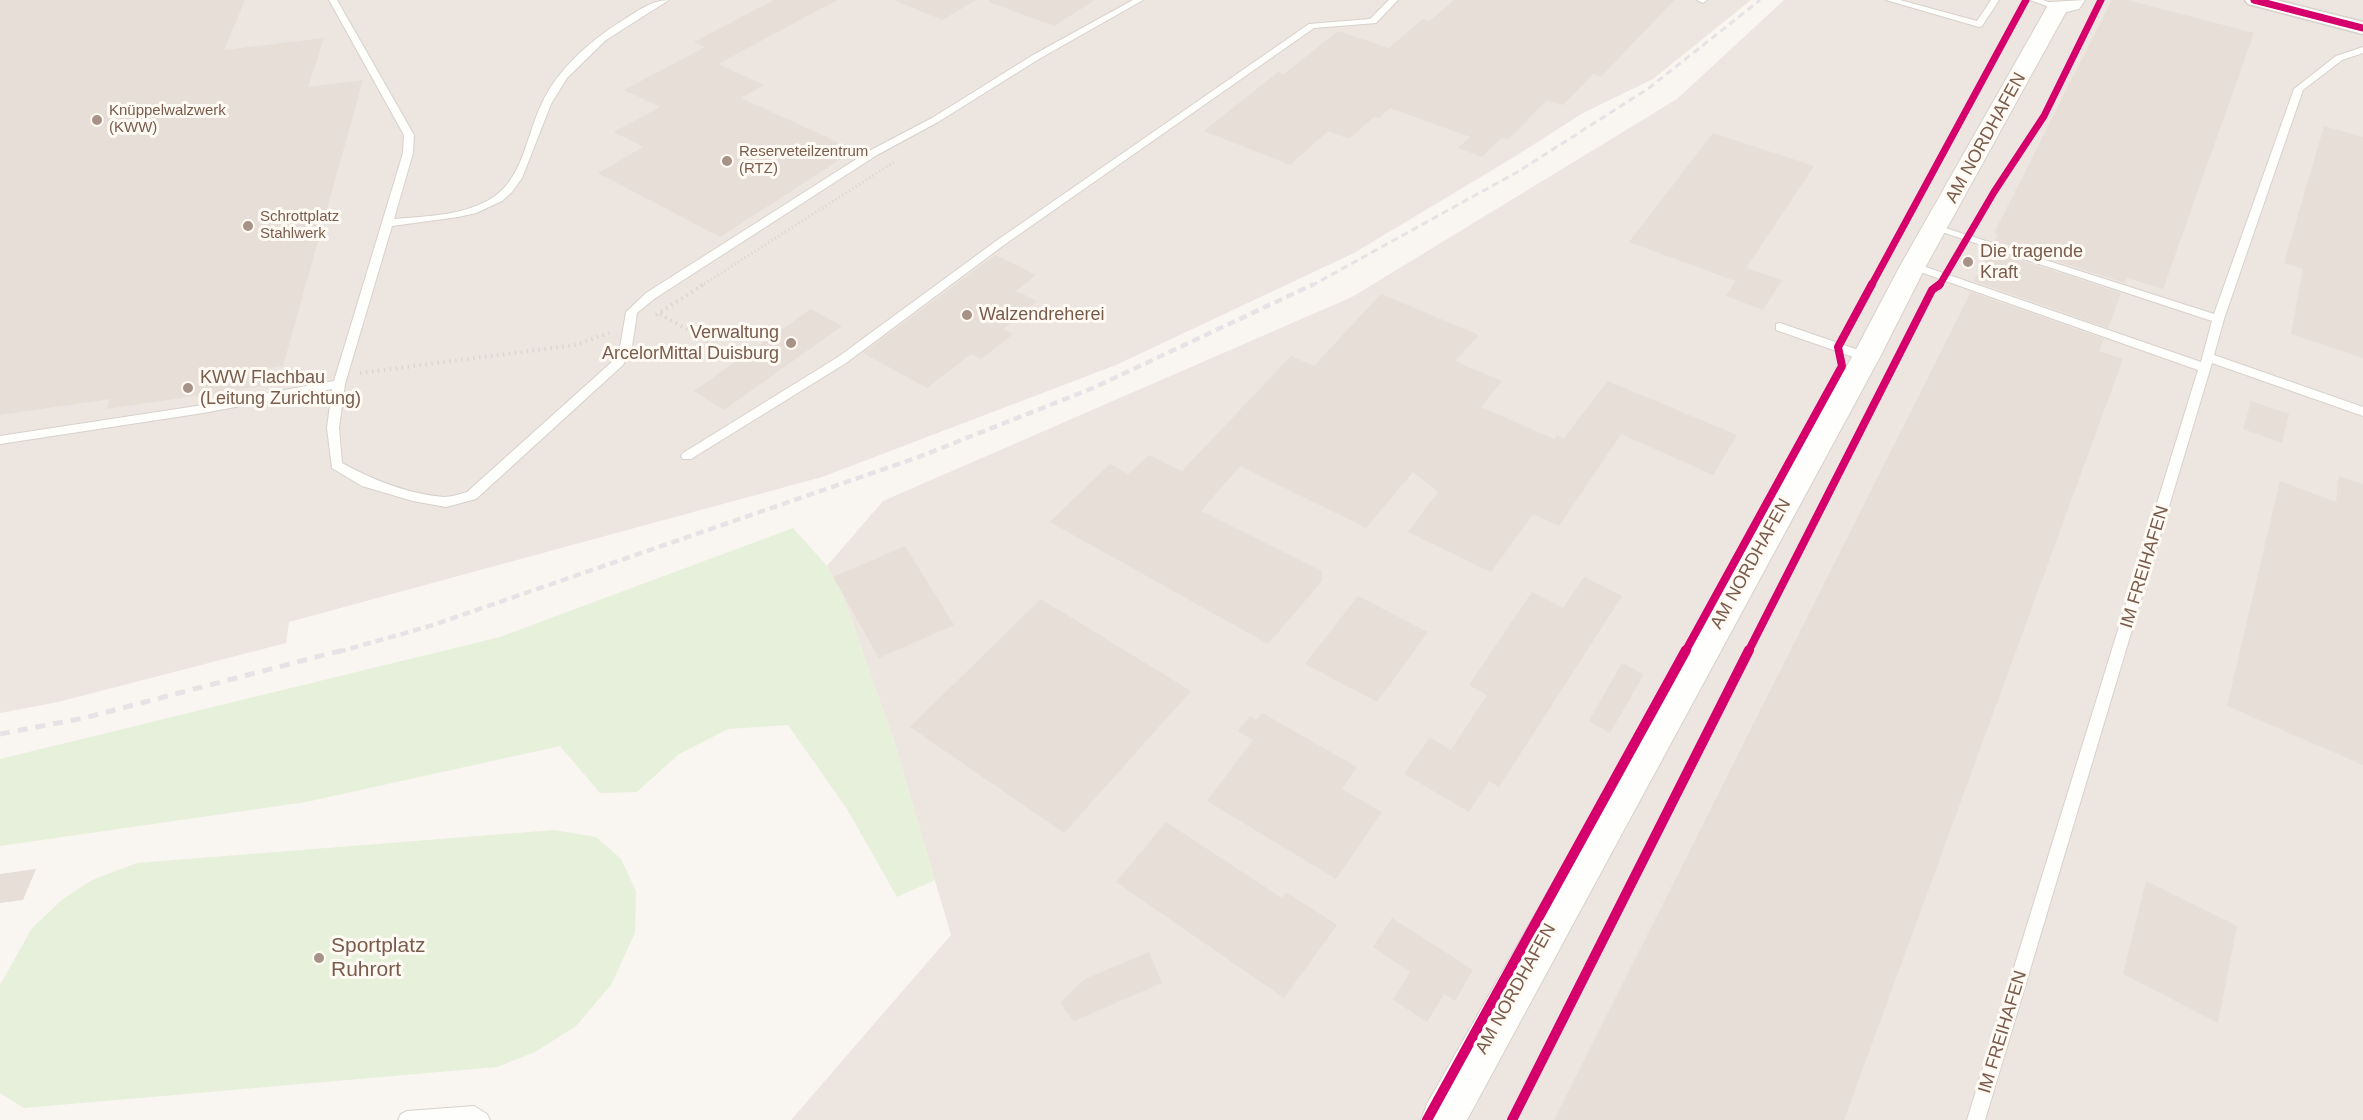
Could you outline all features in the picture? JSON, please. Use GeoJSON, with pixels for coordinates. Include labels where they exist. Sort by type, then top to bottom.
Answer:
{"type":"FeatureCollection","features":[{"type":"Feature","properties":{"kind":"main road","name":"AM NORDHAFEN"},"geometry":{"type":"LineString","coordinates":[[1443,1120],[1866,357],[2054,2]]}},
{"type":"Feature","properties":{"kind":"street"},"geometry":{"type":"LineString","coordinates":[[2254,0],[2363,28]]}},
{"type":"Feature","properties":{"kind":"lane"},"geometry":{"type":"LineString","coordinates":[[333,0],[409,135],[408,153],[339,384],[333,428],[336,465],[367,483],[413,496],[446,502],[471,496],[619,362],[626,347],[632,312],[650,296],[873,153],[934,120],[1036,57],[1139,0]]}},
{"type":"Feature","properties":{"kind":"lane"},"geometry":{"type":"LineString","coordinates":[[387,223],[474,210],[498,199],[514,185],[553,92],[584,52],[630,19],[665,0]]}},
{"type":"Feature","properties":{"kind":"lane"},"geometry":{"type":"LineString","coordinates":[[687,456],[842,360],[1000,243],[1312,26],[1373,21],[1394,0]]}},
{"type":"Feature","properties":{"kind":"lane"},"geometry":{"type":"LineString","coordinates":[[1890,0],[1979,24],[1995,0]]}},
{"type":"Feature","properties":{"kind":"lane","name":"IM FREIHAFEN"},"geometry":{"type":"LineString","coordinates":[[1976,1120],[2207,363],[2218,319],[2299,89],[2339,57],[2363,50]]}},
{"type":"Feature","properties":{"kind":"lane"},"geometry":{"type":"LineString","coordinates":[[1935,228],[2218,319]]}},
{"type":"Feature","properties":{"kind":"lane"},"geometry":{"type":"LineString","coordinates":[[1913,266],[2363,412]]}},
{"type":"Feature","properties":{"kind":"lane"},"geometry":{"type":"LineString","coordinates":[[1780,327],[1866,357]]}},
{"type":"Feature","properties":{"kind":"lane"},"geometry":{"type":"LineString","coordinates":[[0,440],[203,409],[339,384]]}},
{"type":"Feature","properties":{"kind":"lane"},"geometry":{"type":"LineString","coordinates":[[407,1120],[474,1115],[481,1120]]}},
{"type":"Feature","properties":{"kind":"path"},"geometry":{"type":"LineString","coordinates":[[660,314],[739,359]]}},
{"type":"Feature","properties":{"kind":"shaded area"},"geometry":{"type":"Polygon","coordinates":[[[0,0],[1751,0],[1653,79],[1583,113],[1354,253],[1116,365],[822,477],[289,622],[286,643],[58,702],[0,713],[0,0]]]}},
{"type":"Feature","properties":{"kind":"shaded area"},"geometry":{"type":"Polygon","coordinates":[[[1784,0],[2363,0],[2363,1120],[791,1120],[951,935],[895,744],[843,595],[827,566],[883,501],[1352,297],[1677,99],[1784,0]]]}},
{"type":"Feature","properties":{"kind":"green space"},"geometry":{"type":"Polygon","coordinates":[[[793,528],[827,566],[843,595],[895,744],[935,880],[897,897],[847,809],[788,725],[728,729],[679,754],[637,792],[600,793],[560,746],[306,802],[0,846],[0,759],[500,637],[793,528]]]}},
{"type":"Feature","properties":{"kind":"green space","name":"Sportplatz Ruhrort"},"geometry":{"type":"Polygon","coordinates":[[[554,830],[596,837],[621,859],[636,891],[635,933],[611,985],[576,1026],[535,1052],[497,1067],[24,1108],[0,1093],[0,985],[32,928],[63,899],[92,880],[137,863],[554,830]]]}},
{"type":"Feature","properties":{"kind":"building"},"geometry":{"type":"Polygon","coordinates":[[[0,0],[245,0],[224,50],[324,38],[308,87],[363,80],[283,366],[269,368],[263,386],[106,409],[110,399],[0,415],[0,0]]]}},
{"type":"Feature","properties":{"kind":"building","name":"Reserveteilzentrum (RTZ)"},"geometry":{"type":"Polygon","coordinates":[[[774,0],[837,0],[718,64],[764,85],[741,98],[855,150],[720,237],[598,173],[643,147],[614,132],[660,107],[624,90],[705,47],[694,42],[774,0]]]}},
{"type":"Feature","properties":{"kind":"building"},"geometry":{"type":"Polygon","coordinates":[[[894,0],[976,0],[942,20],[894,0]]]}},
{"type":"Feature","properties":{"kind":"building"},"geometry":{"type":"Polygon","coordinates":[[[990,0],[1095,0],[1054,26],[989,2],[990,0]]]}},
{"type":"Feature","properties":{"kind":"building"},"geometry":{"type":"Polygon","coordinates":[[[1454,0],[1674,0],[1601,77],[1593,74],[1563,105],[1547,100],[1508,140],[1502,137],[1482,157],[1458,148],[1470,137],[1390,108],[1379,118],[1375,116],[1349,139],[1328,131],[1290,165],[1204,131],[1278,72],[1284,74],[1338,31],[1389,48],[1423,19],[1430,21],[1454,0]]]}},
{"type":"Feature","properties":{"kind":"building"},"geometry":{"type":"Polygon","coordinates":[[[2112,0],[2128,0],[2254,33],[2163,289],[2127,278],[2125,283],[1994,241],[1998,235],[1994,233],[2112,0]]]}},
{"type":"Feature","properties":{"kind":"building"},"geometry":{"type":"Polygon","coordinates":[[[2324,126],[2363,137],[2363,358],[2291,334],[2303,269],[2284,263],[2324,126]]]}},
{"type":"Feature","properties":{"kind":"building"},"geometry":{"type":"Polygon","coordinates":[[[1713,133],[1814,166],[1746,268],[1782,280],[1763,310],[1726,296],[1735,281],[1629,242],[1713,133]]]}},
{"type":"Feature","properties":{"kind":"building"},"geometry":{"type":"Polygon","coordinates":[[[1990,250],[2121,293],[2108,328],[1974,281],[1990,250]]]}},
{"type":"Feature","properties":{"kind":"building","name":"Walzendreherei"},"geometry":{"type":"Polygon","coordinates":[[[995,255],[1036,275],[1016,291],[1037,301],[1003,329],[1013,334],[981,359],[971,354],[927,388],[863,353],[995,255]]]}},
{"type":"Feature","properties":{"kind":"building"},"geometry":{"type":"Polygon","coordinates":[[[1968,291],[2104,339],[2099,351],[2123,359],[1844,1120],[1554,1120],[1970,294],[1968,291]]]}},
{"type":"Feature","properties":{"kind":"building"},"geometry":{"type":"Polygon","coordinates":[[[1381,294],[1479,335],[1455,361],[1502,381],[1481,407],[1554,439],[1557,435],[1564,438],[1608,381],[1737,435],[1713,475],[1621,434],[1559,526],[1533,514],[1491,572],[1408,532],[1438,492],[1413,472],[1366,528],[1240,466],[1201,511],[1322,571],[1322,581],[1268,644],[1050,522],[1110,464],[1128,474],[1149,455],[1182,471],[1291,356],[1314,366],[1381,294]]]}},
{"type":"Feature","properties":{"kind":"building","name":"Verwaltung ArcelorMittal Duisburg"},"geometry":{"type":"Polygon","coordinates":[[[811,309],[842,326],[724,410],[694,391],[811,309]]]}},
{"type":"Feature","properties":{"kind":"building"},"geometry":{"type":"Polygon","coordinates":[[[2251,401],[2289,414],[2282,443],[2243,429],[2251,401]]]}},
{"type":"Feature","properties":{"kind":"building"},"geometry":{"type":"Polygon","coordinates":[[[2339,476],[2363,484],[2363,765],[2227,706],[2280,481],[2336,502],[2339,476]]]}},
{"type":"Feature","properties":{"kind":"building"},"geometry":{"type":"Polygon","coordinates":[[[905,546],[954,625],[879,658],[833,577],[905,546]]]}},
{"type":"Feature","properties":{"kind":"building"},"geometry":{"type":"Polygon","coordinates":[[[1584,577],[1622,596],[1499,787],[1489,781],[1469,812],[1404,774],[1430,737],[1451,750],[1487,695],[1469,685],[1532,592],[1563,608],[1584,577]]]}},
{"type":"Feature","properties":{"kind":"building"},"geometry":{"type":"Polygon","coordinates":[[[1358,596],[1428,632],[1377,702],[1305,664],[1358,596]]]}},
{"type":"Feature","properties":{"kind":"building"},"geometry":{"type":"Polygon","coordinates":[[[1041,599],[1191,691],[1064,833],[910,727],[1041,599]]]}},
{"type":"Feature","properties":{"kind":"building"},"geometry":{"type":"Polygon","coordinates":[[[1622,663],[1644,674],[1610,733],[1589,721],[1622,663]]]}},
{"type":"Feature","properties":{"kind":"building"},"geometry":{"type":"Polygon","coordinates":[[[1262,713],[1357,767],[1342,789],[1382,812],[1336,879],[1207,801],[1253,740],[1238,731],[1250,716],[1257,720],[1262,713]]]}},
{"type":"Feature","properties":{"kind":"building"},"geometry":{"type":"Polygon","coordinates":[[[1166,822],[1282,898],[1286,892],[1337,925],[1284,998],[1116,882],[1166,822]]]}},
{"type":"Feature","properties":{"kind":"building"},"geometry":{"type":"Polygon","coordinates":[[[36,869],[23,900],[0,903],[0,874],[36,869]]]}},
{"type":"Feature","properties":{"kind":"building"},"geometry":{"type":"Polygon","coordinates":[[[2146,881],[2237,926],[2218,1023],[2123,974],[2146,881]]]}},
{"type":"Feature","properties":{"kind":"building"},"geometry":{"type":"Polygon","coordinates":[[[1392,918],[1473,970],[1455,1001],[1444,994],[1427,1022],[1393,1000],[1410,972],[1373,947],[1392,918]]]}},
{"type":"Feature","properties":{"kind":"building"},"geometry":{"type":"Polygon","coordinates":[[[1149,952],[1162,983],[1074,1021],[1060,1003],[1085,979],[1149,952]]]}},
{"type":"Feature","properties":{"kind":"railway"},"geometry":{"type":"LineString","coordinates":[[1311,286],[1519,171],[1649,88],[1760,0]]}},
{"type":"Feature","properties":{"kind":"railway"},"geometry":{"type":"LineString","coordinates":[[338,652],[430,626],[916,458],[1093,388],[1314,284]]}},
{"type":"Feature","properties":{"kind":"railway"},"geometry":{"type":"LineString","coordinates":[[0,734],[84,718],[343,650]]}},
{"type":"Feature","properties":{"kind":"cycle path"},"geometry":{"type":"LineString","coordinates":[[1427,1120],[1824,400],[1842,366],[1838,347],[2026,0]]}},
{"type":"Feature","properties":{"kind":"cycle path"},"geometry":{"type":"LineString","coordinates":[[1512,1120],[1900,350],[1932,290],[1937,288],[1945,277],[1994,192],[2044,116],[2101,0]]}},
{"type":"Feature","properties":{"kind":"cycle path"},"geometry":{"type":"LineString","coordinates":[[2254,0],[2363,28]]}},
{"type":"Feature","properties":{"kind":"place","name":"Knüppelwalzwerk (KWW)"},"geometry":{"type":"Point","coordinates":[97,120]}},
{"type":"Feature","properties":{"kind":"place","name":"Reserveteilzentrum (RTZ)"},"geometry":{"type":"Point","coordinates":[727,161]}},
{"type":"Feature","properties":{"kind":"place","name":"Schrottplatz Stahlwerk"},"geometry":{"type":"Point","coordinates":[248,226]}},
{"type":"Feature","properties":{"kind":"place","name":"Die tragende Kraft"},"geometry":{"type":"Point","coordinates":[1968,262]}},
{"type":"Feature","properties":{"kind":"place","name":"Walzendreherei"},"geometry":{"type":"Point","coordinates":[967,315]}},
{"type":"Feature","properties":{"kind":"place","name":"Verwaltung ArcelorMittal Duisburg"},"geometry":{"type":"Point","coordinates":[791,343]}},
{"type":"Feature","properties":{"kind":"place","name":"KWW Flachbau (Leitung Zurichtung)"},"geometry":{"type":"Point","coordinates":[188,388]}},
{"type":"Feature","properties":{"kind":"place","name":"Sportplatz Ruhrort"},"geometry":{"type":"Point","coordinates":[319,958]}}]}
